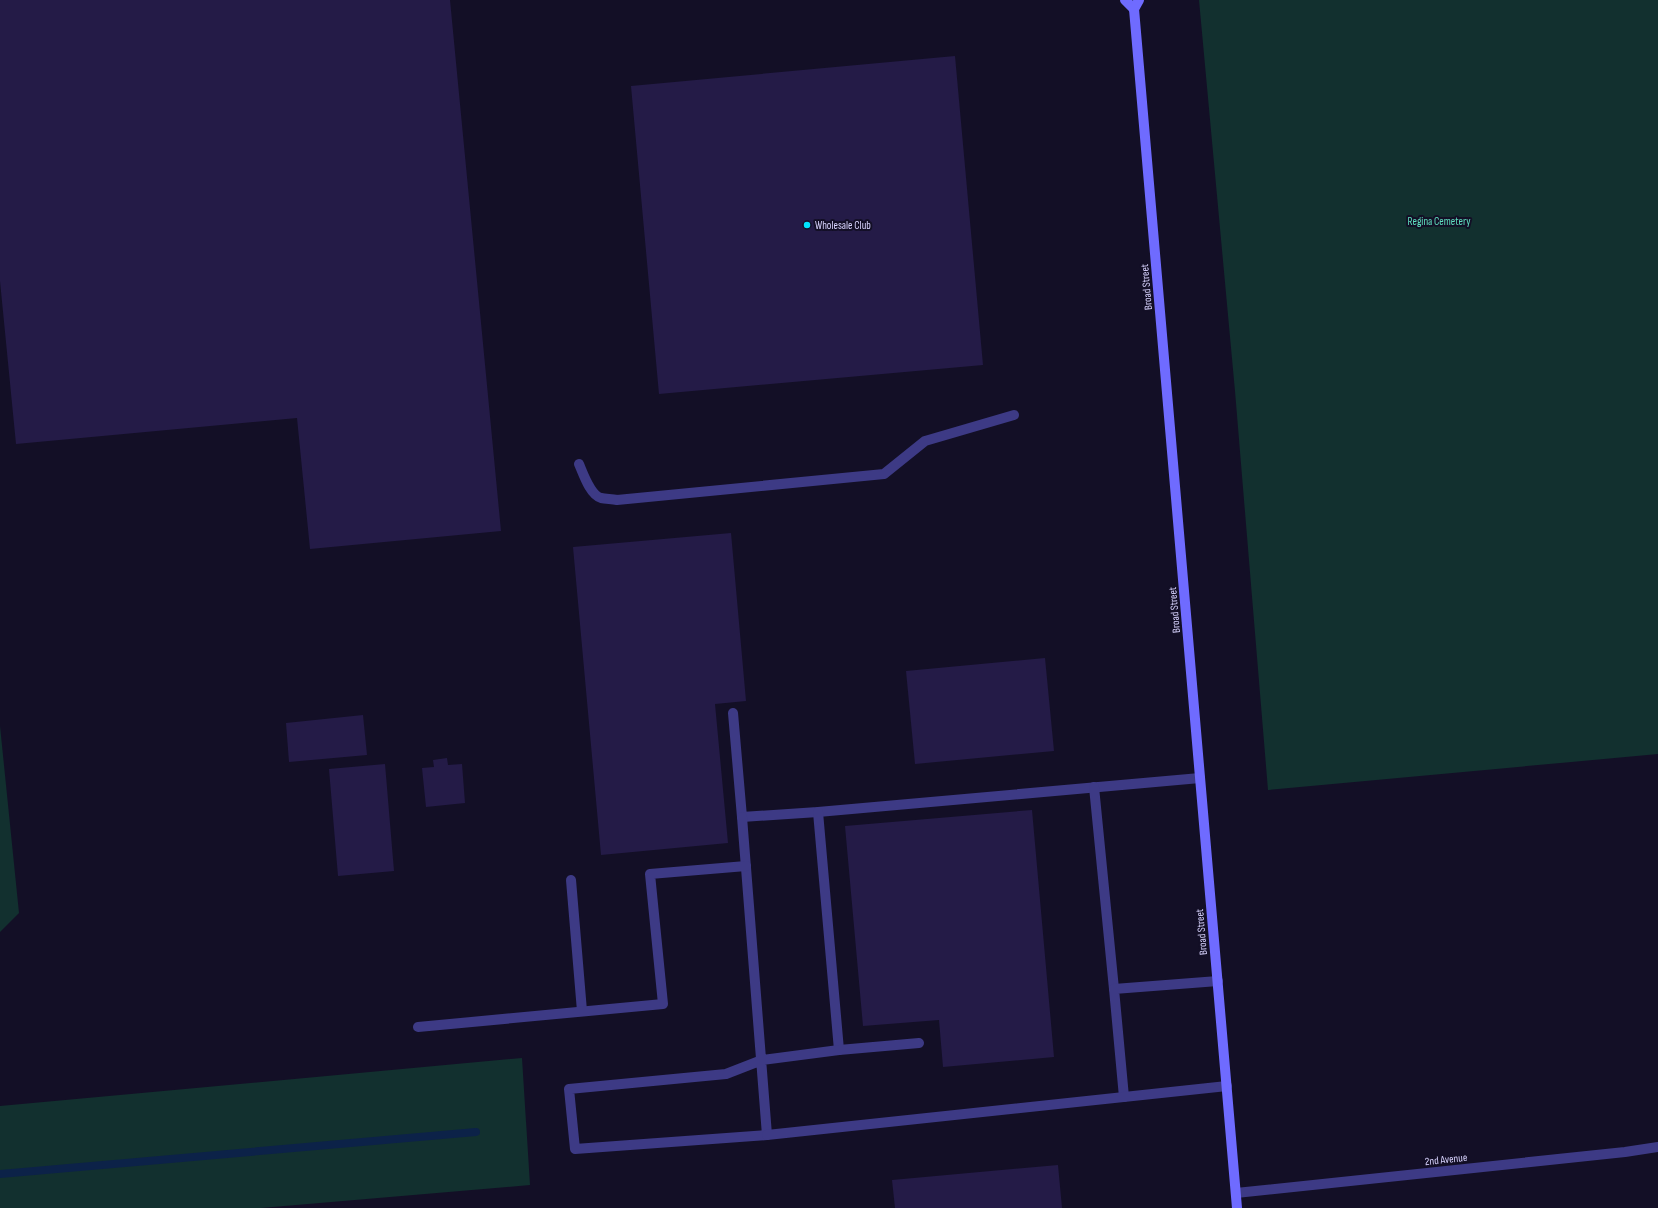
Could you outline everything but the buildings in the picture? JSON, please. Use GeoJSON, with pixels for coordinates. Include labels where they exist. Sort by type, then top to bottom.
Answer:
{"type":"FeatureCollection","features":[{"type":"Feature","properties":{"kind":"main road"},"geometry":{"type":"LineString","coordinates":[[1126,0],[1134,9],[1139,0]]}},
{"type":"Feature","properties":{"kind":"main road","name":"Broad Street"},"geometry":{"type":"LineString","coordinates":[[1134,9],[1237,1208]]}},
{"type":"Feature","properties":{"kind":"street"},"geometry":{"type":"LineString","coordinates":[[579,464],[592,491],[599,498],[617,500],[884,474],[925,441],[1014,415]]}},
{"type":"Feature","properties":{"kind":"street"},"geometry":{"type":"LineString","coordinates":[[733,713],[767,1135]]}},
{"type":"Feature","properties":{"kind":"street"},"geometry":{"type":"LineString","coordinates":[[742,817],[818,812],[1200,778]]}},
{"type":"Feature","properties":{"kind":"street"},"geometry":{"type":"LineString","coordinates":[[1094,787],[1124,1097]]}},
{"type":"Feature","properties":{"kind":"street"},"geometry":{"type":"LineString","coordinates":[[818,812],[839,1050]]}},
{"type":"Feature","properties":{"kind":"street"},"geometry":{"type":"LineString","coordinates":[[418,1028],[663,1004],[650,874],[746,866]]}},
{"type":"Feature","properties":{"kind":"street"},"geometry":{"type":"LineString","coordinates":[[571,880],[582,1011]]}},
{"type":"Feature","properties":{"kind":"street"},"geometry":{"type":"LineString","coordinates":[[1114,989],[1218,981]]}},
{"type":"Feature","properties":{"kind":"street"},"geometry":{"type":"LineString","coordinates":[[919,1043],[839,1050],[762,1060],[726,1074],[569,1089],[575,1149],[767,1135],[1227,1086]]}},
{"type":"Feature","properties":{"kind":"street","name":"2nd Avenue"},"geometry":{"type":"LineString","coordinates":[[1236,1193],[1625,1152],[1658,1147]]}},
{"type":"Feature","properties":{"kind":"green space","name":"Regina Cemetery"},"geometry":{"type":"Polygon","coordinates":[[[1199,0],[1658,0],[1658,754],[1268,790],[1235,391],[1199,0]]]}},
{"type":"Feature","properties":{"kind":"green space"},"geometry":{"type":"Polygon","coordinates":[[[0,726],[19,913],[0,932],[0,726]]]}},
{"type":"Feature","properties":{"kind":"green space"},"geometry":{"type":"Polygon","coordinates":[[[522,1058],[530,1185],[261,1208],[0,1208],[0,1106],[522,1058]]]}},
{"type":"Feature","properties":{"kind":"waterway"},"geometry":{"type":"LineString","coordinates":[[0,1174],[476,1132]]}},
{"type":"Feature","properties":{"kind":"place","name":"Wholesale Club"},"geometry":{"type":"Point","coordinates":[807,225]}}]}
